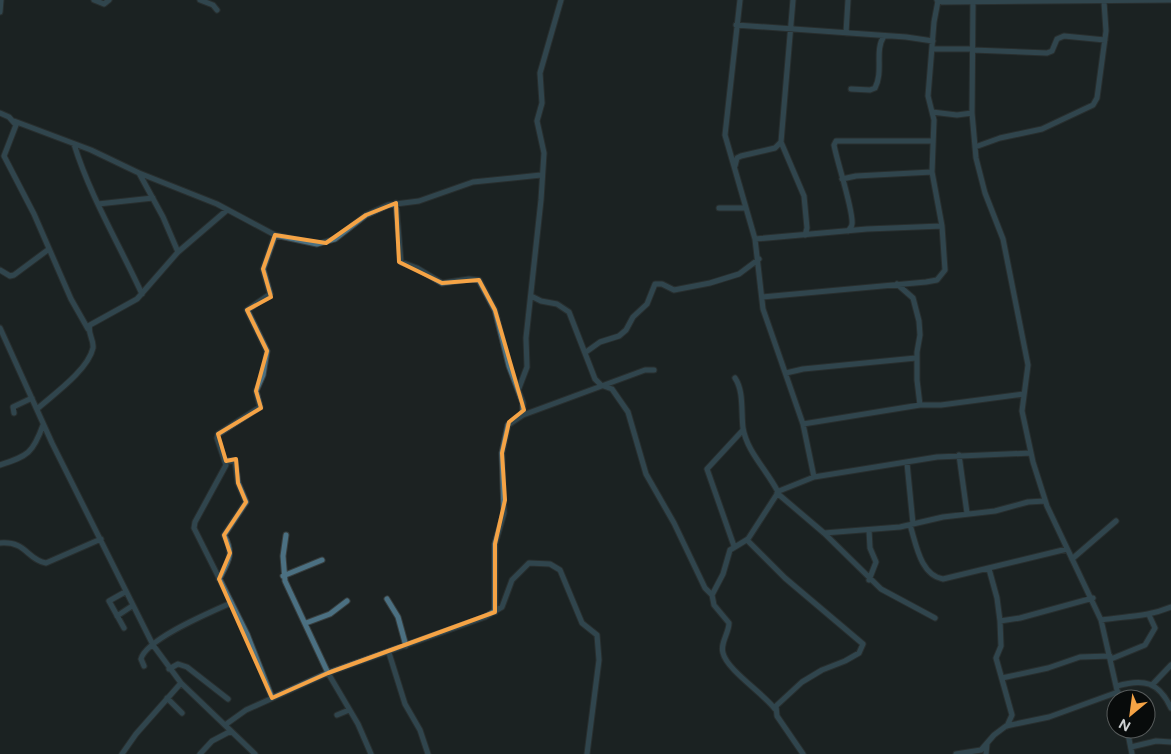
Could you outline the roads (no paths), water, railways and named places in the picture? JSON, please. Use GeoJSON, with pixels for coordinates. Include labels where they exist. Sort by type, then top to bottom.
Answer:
{"type":"FeatureCollection","features":[{"type":"Feature","properties":{"kind":"street"},"geometry":{"type":"LineString","coordinates":[[0,12],[1,0]]}},
{"type":"Feature","properties":{"kind":"street"},"geometry":{"type":"LineString","coordinates":[[94,0],[104,4],[109,0]]}},
{"type":"Feature","properties":{"kind":"street"},"geometry":{"type":"LineString","coordinates":[[200,0],[213,5],[217,10]]}},
{"type":"Feature","properties":{"kind":"street"},"geometry":{"type":"LineString","coordinates":[[519,388],[527,367],[526,338],[541,200],[541,175],[544,153],[536,121],[542,104],[540,73],[561,0]]}},
{"type":"Feature","properties":{"kind":"street"},"geometry":{"type":"LineString","coordinates":[[740,0],[725,135],[755,239],[764,309],[803,424],[814,477]]}},
{"type":"Feature","properties":{"kind":"street"},"geometry":{"type":"LineString","coordinates":[[793,0],[781,142],[804,196],[807,228],[805,235]]}},
{"type":"Feature","properties":{"kind":"street"},"geometry":{"type":"LineString","coordinates":[[846,33],[848,0]]}},
{"type":"Feature","properties":{"kind":"street"},"geometry":{"type":"LineString","coordinates":[[762,297],[926,282],[941,277],[946,263],[942,226],[932,172],[934,120],[928,96],[938,0],[1104,2],[1171,0]]}},
{"type":"Feature","properties":{"kind":"street"},"geometry":{"type":"LineString","coordinates":[[973,1],[972,113],[976,147],[985,193],[1003,239],[1028,365],[1022,411],[1031,453],[1045,502],[1093,598],[1101,620],[1118,689]]}},
{"type":"Feature","properties":{"kind":"street"},"geometry":{"type":"LineString","coordinates":[[976,147],[1000,138],[1042,130],[1094,104],[1097,98],[1105,40],[1104,2]]}},
{"type":"Feature","properties":{"kind":"street"},"geometry":{"type":"LineString","coordinates":[[736,25],[933,40]]}},
{"type":"Feature","properties":{"kind":"street"},"geometry":{"type":"LineString","coordinates":[[851,89],[870,90],[875,88],[880,67],[880,42],[884,36]]}},
{"type":"Feature","properties":{"kind":"street"},"geometry":{"type":"LineString","coordinates":[[933,50],[1047,53],[1052,52],[1058,39],[1064,36],[1105,40]]}},
{"type":"Feature","properties":{"kind":"street"},"geometry":{"type":"LineString","coordinates":[[932,112],[972,113]]}},
{"type":"Feature","properties":{"kind":"street"},"geometry":{"type":"LineString","coordinates":[[0,113],[14,121],[74,144],[227,210],[275,235],[306,242],[326,243],[345,232],[366,215],[396,203],[419,201],[473,182],[541,175]]}},
{"type":"Feature","properties":{"kind":"street"},"geometry":{"type":"LineString","coordinates":[[14,121],[16,128],[2,159],[49,249],[71,299],[88,329],[93,345],[84,365],[37,409]]}},
{"type":"Feature","properties":{"kind":"street"},"geometry":{"type":"LineString","coordinates":[[848,231],[852,223],[834,145],[838,140],[932,141]]}},
{"type":"Feature","properties":{"kind":"street"},"geometry":{"type":"LineString","coordinates":[[734,167],[737,158],[775,148],[781,142]]}},
{"type":"Feature","properties":{"kind":"street"},"geometry":{"type":"LineString","coordinates":[[74,144],[81,167],[142,294]]}},
{"type":"Feature","properties":{"kind":"street"},"geometry":{"type":"LineString","coordinates":[[842,179],[856,176],[932,172]]}},
{"type":"Feature","properties":{"kind":"street"},"geometry":{"type":"LineString","coordinates":[[139,173],[178,252]]}},
{"type":"Feature","properties":{"kind":"street"},"geometry":{"type":"LineString","coordinates":[[98,204],[153,198]]}},
{"type":"Feature","properties":{"kind":"street"},"geometry":{"type":"LineString","coordinates":[[396,203],[401,262],[424,272],[442,283],[469,279],[479,280],[495,310],[509,366],[519,388],[524,410],[523,415]]}},
{"type":"Feature","properties":{"kind":"street"},"geometry":{"type":"LineString","coordinates":[[719,208],[746,208]]}},
{"type":"Feature","properties":{"kind":"street"},"geometry":{"type":"LineString","coordinates":[[88,329],[91,323],[130,304],[142,294],[178,252],[227,210]]}},
{"type":"Feature","properties":{"kind":"street"},"geometry":{"type":"LineString","coordinates":[[755,239],[848,231],[942,226]]}},
{"type":"Feature","properties":{"kind":"street"},"geometry":{"type":"LineString","coordinates":[[272,698],[259,662],[194,528],[199,514],[224,471],[226,461],[218,434],[260,408],[256,391],[263,375],[266,351],[247,310],[270,294],[263,269],[275,235]]}},
{"type":"Feature","properties":{"kind":"street"},"geometry":{"type":"LineString","coordinates":[[0,270],[10,276],[14,275],[49,249]]}},
{"type":"Feature","properties":{"kind":"street"},"geometry":{"type":"LineString","coordinates":[[586,352],[600,342],[619,336],[626,330],[633,317],[647,304],[655,284],[662,284],[674,290],[710,283],[739,274],[758,260]]}},
{"type":"Feature","properties":{"kind":"street"},"geometry":{"type":"LineString","coordinates":[[897,284],[913,298],[920,335],[916,358],[920,405]]}},
{"type":"Feature","properties":{"kind":"street"},"geometry":{"type":"LineString","coordinates":[[531,296],[541,301],[556,304],[569,312],[595,379],[601,385],[612,389],[628,412],[646,474],[674,523],[705,588],[712,596],[714,606],[729,623],[722,648],[724,655],[730,666],[775,709],[777,716],[804,754]]}},
{"type":"Feature","properties":{"kind":"street"},"geometry":{"type":"LineString","coordinates":[[0,328],[43,425],[153,645],[181,683],[255,754]]}},
{"type":"Feature","properties":{"kind":"street"},"geometry":{"type":"LineString","coordinates":[[786,373],[803,369],[916,358]]}},
{"type":"Feature","properties":{"kind":"street"},"geometry":{"type":"LineString","coordinates":[[495,612],[495,544],[504,513],[502,453],[509,423],[523,415],[645,370],[654,370]]}},
{"type":"Feature","properties":{"kind":"street"},"geometry":{"type":"LineString","coordinates":[[735,378],[741,397],[743,430],[751,450],[777,493],[824,533],[869,580],[888,594],[935,618]]}},
{"type":"Feature","properties":{"kind":"street"},"geometry":{"type":"LineString","coordinates":[[803,424],[920,405],[941,405],[1024,394]]}},
{"type":"Feature","properties":{"kind":"street"},"geometry":{"type":"LineString","coordinates":[[14,413],[14,407],[32,398]]}},
{"type":"Feature","properties":{"kind":"street"},"geometry":{"type":"LineString","coordinates":[[0,465],[30,452],[36,444],[43,425]]}},
{"type":"Feature","properties":{"kind":"street"},"geometry":{"type":"LineString","coordinates":[[734,546],[707,469],[743,430]]}},
{"type":"Feature","properties":{"kind":"street"},"geometry":{"type":"LineString","coordinates":[[712,596],[723,574],[728,553],[734,546],[746,540],[777,493],[784,487],[814,477],[958,455],[1031,453]]}},
{"type":"Feature","properties":{"kind":"street"},"geometry":{"type":"LineString","coordinates":[[958,455],[967,513]]}},
{"type":"Feature","properties":{"kind":"street"},"geometry":{"type":"LineString","coordinates":[[219,579],[230,553],[230,546],[224,535],[246,502],[238,483],[235,462],[226,461]]}},
{"type":"Feature","properties":{"kind":"street"},"geometry":{"type":"LineString","coordinates":[[907,463],[912,525],[921,558],[928,571],[935,576],[943,579],[1068,549]]}},
{"type":"Feature","properties":{"kind":"street"},"geometry":{"type":"LineString","coordinates":[[824,533],[912,525],[967,513],[995,511],[1028,502],[1045,502]]}},
{"type":"Feature","properties":{"kind":"street"},"geometry":{"type":"LineString","coordinates":[[1072,558],[1116,521]]}},
{"type":"Feature","properties":{"kind":"street"},"geometry":{"type":"LineString","coordinates":[[869,530],[870,548],[876,562],[869,580]]}},
{"type":"Feature","properties":{"kind":"street"},"geometry":{"type":"LineString","coordinates":[[286,535],[283,576],[328,673],[371,754]]}},
{"type":"Feature","properties":{"kind":"street"},"geometry":{"type":"LineString","coordinates":[[0,543],[14,542],[38,560],[46,563],[101,539]]}},
{"type":"Feature","properties":{"kind":"street"},"geometry":{"type":"LineString","coordinates":[[746,540],[785,578],[859,638],[862,644],[861,650],[853,657],[822,670],[802,682],[775,709]]}},
{"type":"Feature","properties":{"kind":"street"},"geometry":{"type":"LineString","coordinates":[[283,576],[322,560]]}},
{"type":"Feature","properties":{"kind":"street"},"geometry":{"type":"LineString","coordinates":[[225,725],[246,710],[328,673],[389,653],[495,612],[502,607],[512,580],[529,563],[550,564],[560,570],[582,623],[597,634],[599,660],[587,754]]}},
{"type":"Feature","properties":{"kind":"street"},"geometry":{"type":"LineString","coordinates":[[956,754],[981,750],[994,735],[1006,726],[1012,715],[996,658],[1001,646],[1000,621],[997,598],[989,569]]}},
{"type":"Feature","properties":{"kind":"street"},"geometry":{"type":"LineString","coordinates":[[124,628],[109,600],[126,592]]}},
{"type":"Feature","properties":{"kind":"street"},"geometry":{"type":"LineString","coordinates":[[1000,621],[1020,618],[1093,598]]}},
{"type":"Feature","properties":{"kind":"street"},"geometry":{"type":"LineString","coordinates":[[388,599],[398,617],[406,646]]}},
{"type":"Feature","properties":{"kind":"street"},"geometry":{"type":"LineString","coordinates":[[306,623],[330,614],[347,601]]}},
{"type":"Feature","properties":{"kind":"street"},"geometry":{"type":"LineString","coordinates":[[144,666],[141,657],[145,650],[184,625],[231,603]]}},
{"type":"Feature","properties":{"kind":"street"},"geometry":{"type":"LineString","coordinates":[[117,616],[132,606]]}},
{"type":"Feature","properties":{"kind":"street"},"geometry":{"type":"LineString","coordinates":[[1101,620],[1149,615],[1171,606]]}},
{"type":"Feature","properties":{"kind":"street"},"geometry":{"type":"LineString","coordinates":[[1002,678],[1048,668],[1080,657],[1110,658],[1145,644],[1155,631],[1154,624],[1149,615]]}},
{"type":"Feature","properties":{"kind":"street"},"geometry":{"type":"LineString","coordinates":[[389,653],[405,704],[420,730],[428,754]]}},
{"type":"Feature","properties":{"kind":"street"},"geometry":{"type":"LineString","coordinates":[[169,669],[178,664],[187,667],[228,699]]}},
{"type":"Feature","properties":{"kind":"street"},"geometry":{"type":"LineString","coordinates":[[1152,685],[1171,665]]}},
{"type":"Feature","properties":{"kind":"street"},"geometry":{"type":"LineString","coordinates":[[1117,686],[1140,682],[1152,685],[1163,691],[1171,708]]}},
{"type":"Feature","properties":{"kind":"street"},"geometry":{"type":"LineString","coordinates":[[122,754],[136,734],[181,683]]}},
{"type":"Feature","properties":{"kind":"street"},"geometry":{"type":"LineString","coordinates":[[1006,726],[1049,718],[1106,697]]}},
{"type":"Feature","properties":{"kind":"street"},"geometry":{"type":"LineString","coordinates":[[167,698],[182,713]]}},
{"type":"Feature","properties":{"kind":"street"},"geometry":{"type":"LineString","coordinates":[[337,715],[349,710]]}},
{"type":"Feature","properties":{"kind":"street"},"geometry":{"type":"LineString","coordinates":[[200,754],[212,741],[231,731]]}},
{"type":"Feature","properties":{"kind":"street"},"geometry":{"type":"LineString","coordinates":[[1129,739],[1132,754]]}},
{"type":"Feature","properties":{"kind":"street"},"geometry":{"type":"LineString","coordinates":[[1131,747],[1156,741],[1171,742]]}},
{"type":"Feature","properties":{"kind":"street"},"geometry":{"type":"LineString","coordinates":[[986,754],[988,744]]}}]}
